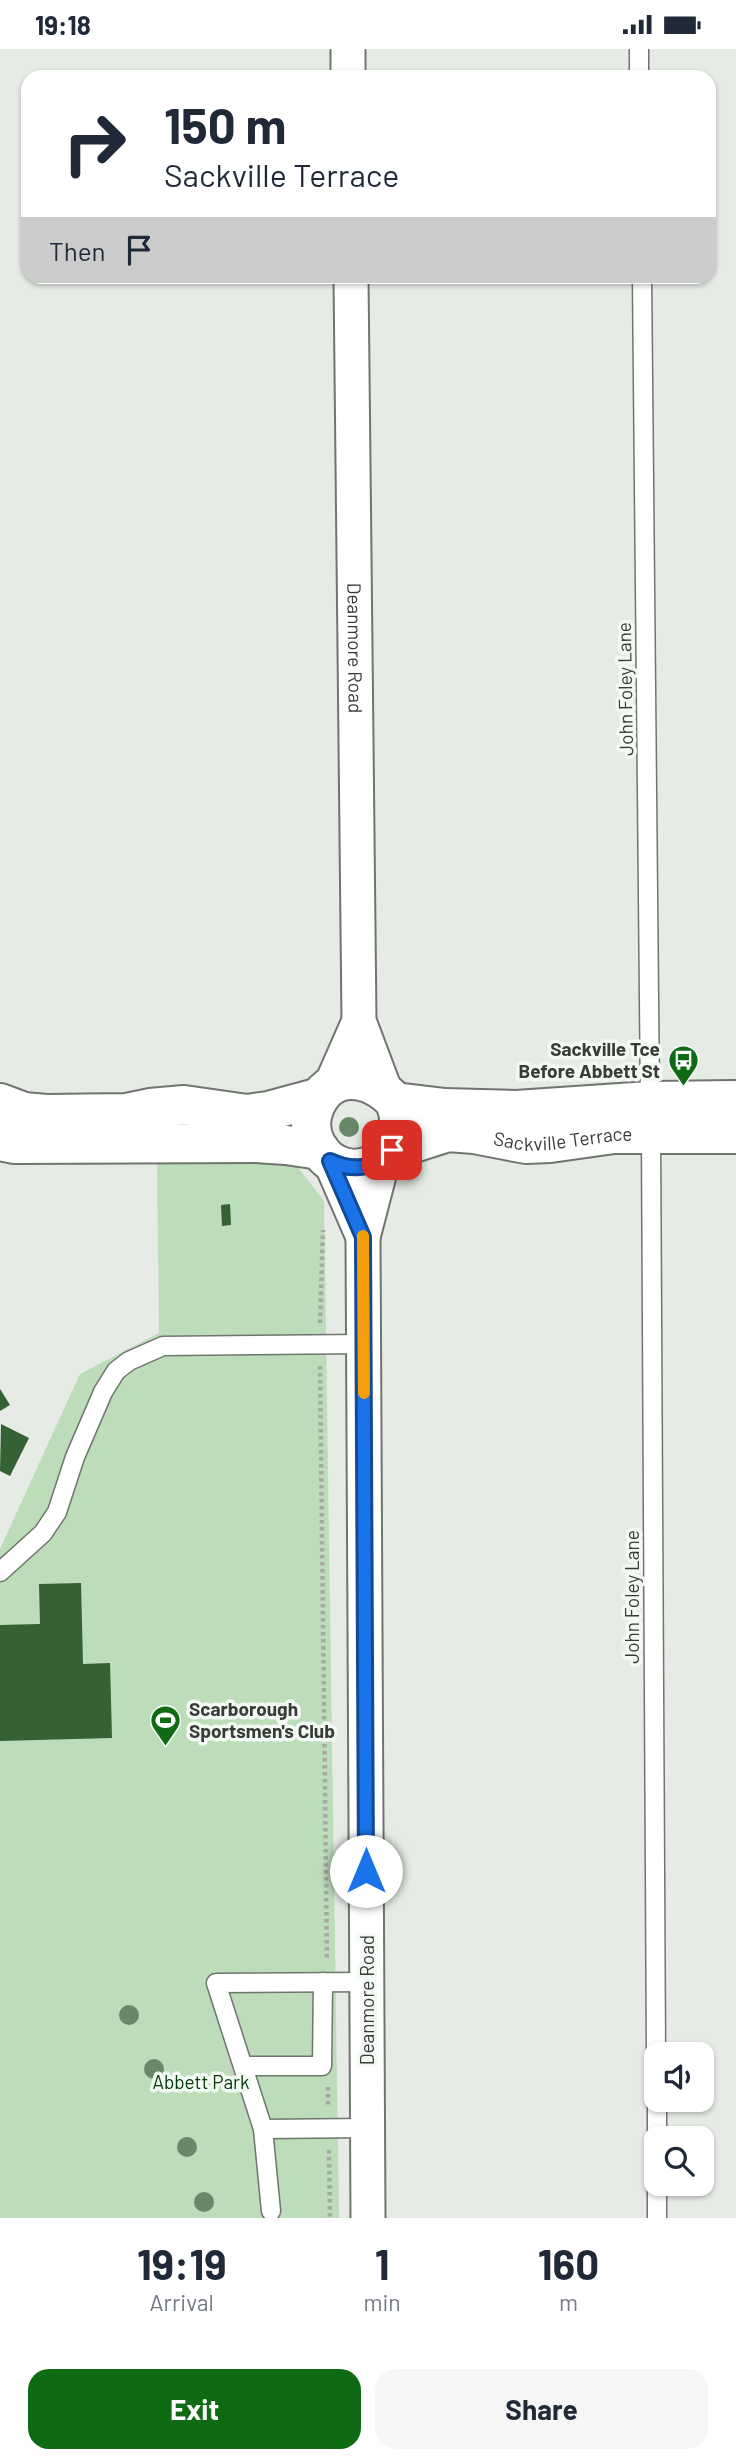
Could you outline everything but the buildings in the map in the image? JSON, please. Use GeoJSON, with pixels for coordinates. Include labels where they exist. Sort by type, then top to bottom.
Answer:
{"type":"FeatureCollection","features":[{"type":"Feature","properties":{"kind":"main road","name":"Sackville Terrace"},"geometry":{"type":"LineString","coordinates":[[0,1103],[24,1112],[46,1114],[127,1113],[184,1105],[247,1114],[268,1111],[325,1092],[344,1081],[358,1079],[372,1083],[390,1096],[445,1108],[650,1118],[736,1135]]}},
{"type":"Feature","properties":{"kind":"main road"},"geometry":{"type":"LineString","coordinates":[[325,1092],[314,1110],[311,1124],[313,1138],[325,1156]]}},
{"type":"Feature","properties":{"kind":"main road"},"geometry":{"type":"LineString","coordinates":[[387,1155],[398,1139],[401,1127],[399,1114],[390,1096]]}},
{"type":"Feature","properties":{"kind":"main road","name":"Sackville Terrace"},"geometry":{"type":"LineString","coordinates":[[0,1141],[14,1144],[286,1145],[325,1156],[343,1167],[357,1168],[370,1166],[387,1155],[447,1132],[526,1144],[550,1143],[614,1134],[650,1118],[736,1100]]}},
{"type":"Feature","properties":{"kind":"street"},"geometry":{"type":"LineString","coordinates":[[348,49],[348,70]]}},
{"type":"Feature","properties":{"kind":"street","name":"Deanmore Road"},"geometry":{"type":"LineString","coordinates":[[351,284],[359,1021],[390,1096]]}},
{"type":"Feature","properties":{"kind":"street","name":"Deanmore Road"},"geometry":{"type":"LineString","coordinates":[[325,1092],[359,1021]]}},
{"type":"Feature","properties":{"kind":"street","name":"Deanmore Road"},"geometry":{"type":"LineString","coordinates":[[368,2218],[363,1237],[387,1155]]}},
{"type":"Feature","properties":{"kind":"street","name":"Deanmore Road"},"geometry":{"type":"LineString","coordinates":[[325,1156],[363,1237]]}},
{"type":"Feature","properties":{"kind":"lane"},"geometry":{"type":"LineString","coordinates":[[639,49],[639,70]]}},
{"type":"Feature","properties":{"kind":"lane","name":"John Foley Lane"},"geometry":{"type":"LineString","coordinates":[[642,284],[656,2042]]}},
{"type":"Feature","properties":{"kind":"lane"},"geometry":{"type":"LineString","coordinates":[[0,1572],[43,1533],[57,1512],[75,1457],[103,1392],[116,1371],[130,1361],[163,1346],[364,1344]]}},
{"type":"Feature","properties":{"kind":"lane"},"geometry":{"type":"LineString","coordinates":[[243,2066],[322,2066],[325,1982]]}},
{"type":"Feature","properties":{"kind":"lane"},"geometry":{"type":"LineString","coordinates":[[271,2211],[263,2129],[216,1983],[367,1982]]}},
{"type":"Feature","properties":{"kind":"lane"},"geometry":{"type":"LineString","coordinates":[[263,2129],[368,2128]]}},
{"type":"Feature","properties":{"kind":"lane"},"geometry":{"type":"LineString","coordinates":[[657,2196],[657,2218]]}},
{"type":"Feature","properties":{"kind":"path"},"geometry":{"type":"LineString","coordinates":[[323,1227],[320,1344],[325,1982]]}},
{"type":"Feature","properties":{"kind":"path"},"geometry":{"type":"LineString","coordinates":[[328,2075],[330,2218]]}},
{"type":"Feature","properties":{"kind":"green space","name":"Scarborough Sportsmen's Club"},"geometry":{"type":"Polygon","coordinates":[[[157,1156],[293,1161],[324,1201],[339,2218],[0,2218],[0,1549],[80,1374],[159,1333],[157,1156]]]}},
{"type":"Feature","properties":{"kind":"slow traffic"},"geometry":{"type":"LineString","coordinates":[[363,1236],[364,1393]]}},
{"type":"Feature","properties":{"kind":"place","name":"Sackville Tce Before Abbett St"},"geometry":{"type":"Point","coordinates":[683,1087]}},
{"type":"Feature","properties":{"kind":"place","name":"Scarborough Sportsmen's Club"},"geometry":{"type":"Point","coordinates":[166,1747]}},
{"type":"Feature","properties":{"kind":"route"},"geometry":{"type":"LineString","coordinates":[[366,1871],[363,1237],[330,1161],[343,1167],[370,1166],[383,1160],[392,1150]]}},
{"type":"Feature","properties":{"kind":"park label","name":"Abbett Park"},"geometry":{"type":"Point","coordinates":[201,2082]}}]}
